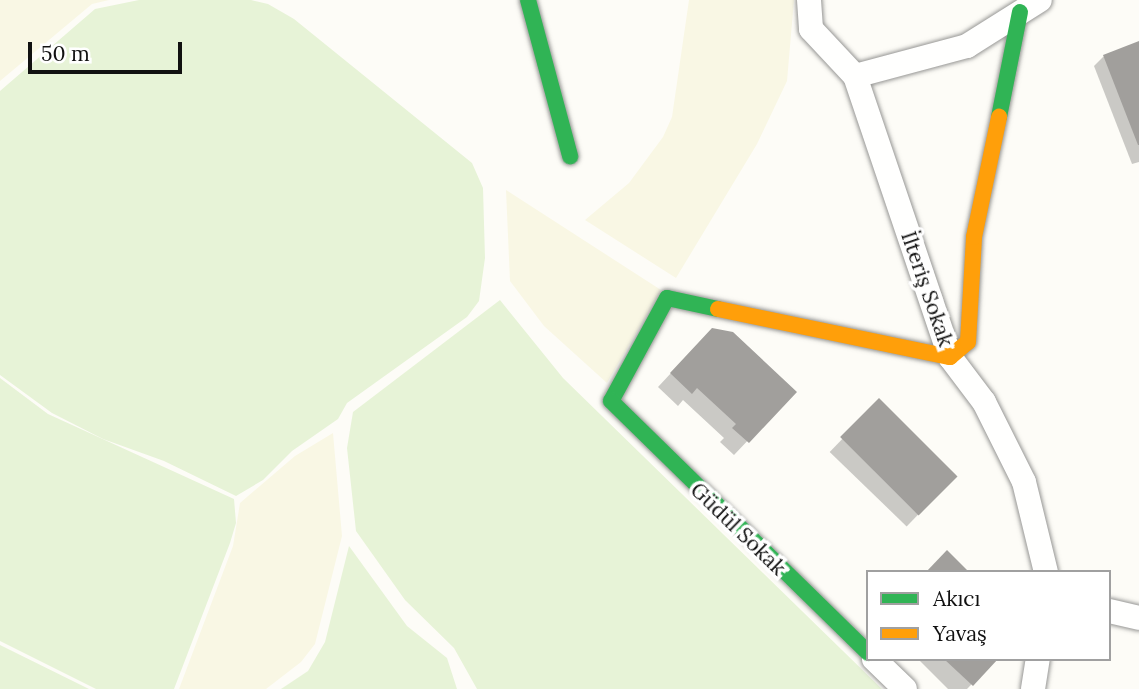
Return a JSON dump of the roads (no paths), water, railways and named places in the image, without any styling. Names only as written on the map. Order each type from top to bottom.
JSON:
[{"type":"street","points":[[528,0],[570,156]]},
{"type":"street","points":[[809,0],[811,30],[855,76],[967,46],[1030,6]]},
{"type":"street","points":[[950,356],[968,342],[974,237],[1030,6]]},
{"type":"street","name":"İlteriş Sokak","points":[[855,76],[950,356],[984,402],[1024,482],[1046,570]]},
{"type":"street","name":"Güdül Sokak","points":[[866,651],[611,401],[667,298],[950,356]]},
{"type":"street","points":[[1111,611],[1139,618]]},
{"type":"street","points":[[876,661],[905,689]]},
{"type":"street","points":[[1033,689],[1038,661]]}]
